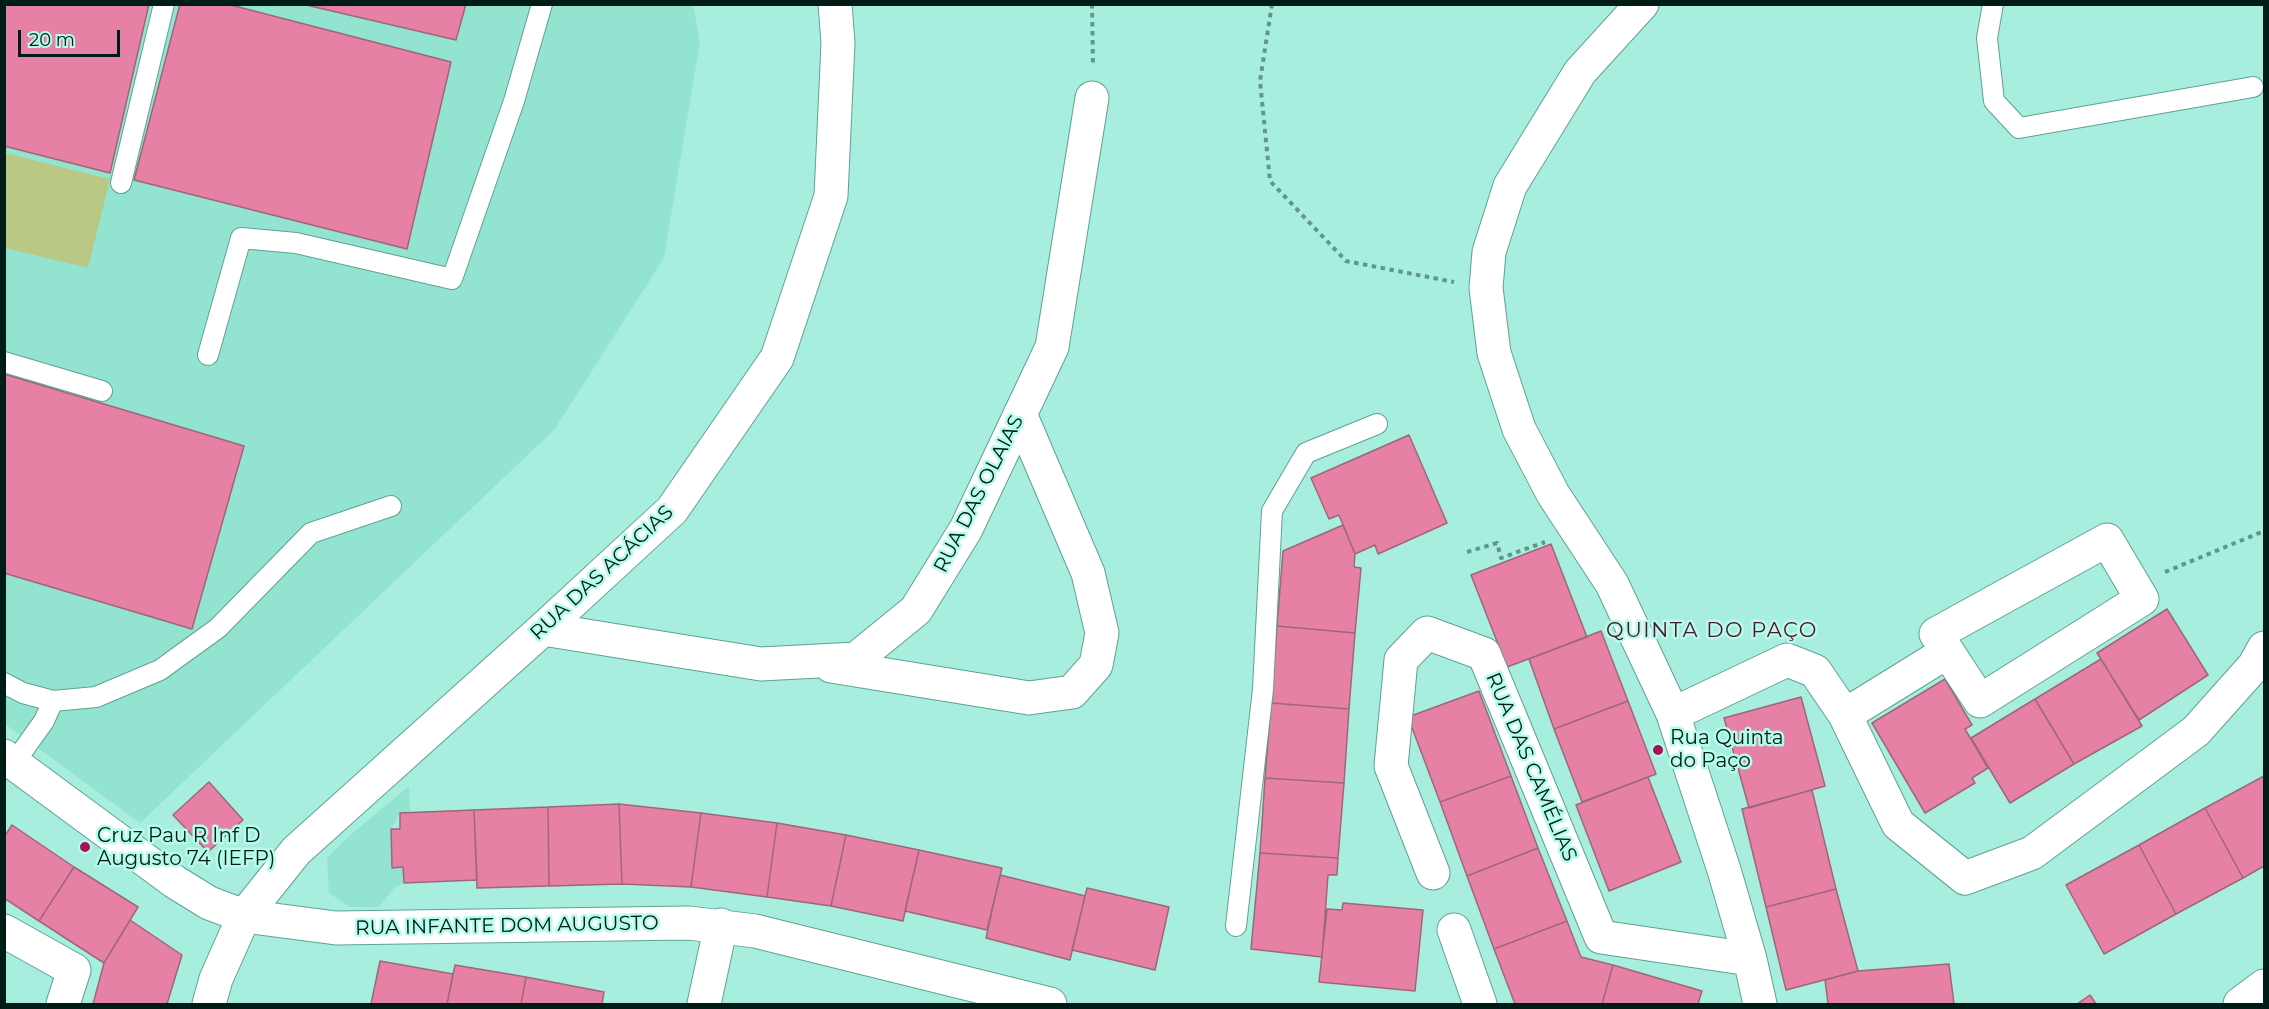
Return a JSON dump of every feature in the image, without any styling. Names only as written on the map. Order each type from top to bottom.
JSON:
[{"type":"street","name":"RUA DAS ACÁCIAS","points":[[209,1005],[216,979],[244,916],[296,851],[672,510],[777,358],[831,196],[838,43],[835,4]]},
{"type":"street","points":[[1642,4],[1580,72],[1510,186],[1489,252],[1486,288],[1494,353],[1519,429],[1553,494],[1612,584],[1673,714],[1724,870],[1750,959],[1760,1005]]},
{"type":"street","name":"RUA DAS OLAIAS","points":[[543,629],[761,664],[802,662],[856,659],[916,610],[966,529],[1052,348],[1092,98]]},
{"type":"street","points":[[802,662],[1029,698],[1072,692],[1096,666],[1102,633],[1088,573],[1020,414]]},
{"type":"street","points":[[2107,540],[2142,599],[1980,701],[1947,652],[1936,634],[2107,540]]},
{"type":"street","name":"RUA DAS CAMÉLIAS","points":[[1433,873],[1391,766],[1401,660],[1427,633],[1484,654],[1601,937],[1750,959]]},
{"type":"street","points":[[1673,714],[1787,660],[1815,671],[1845,715],[1898,824],[1965,878],[2032,853],[2196,731],[2254,666],[2265,648]]},
{"type":"street","points":[[1845,715],[1947,652]]},
{"type":"street","name":"RUA INFANTE DOM AUGUSTO","points":[[9,760],[175,882],[209,903],[244,916],[336,928],[689,923],[721,926],[755,931],[1050,1005]]},
{"type":"street","points":[[704,1005],[721,926]]},
{"type":"street","points":[[1454,930],[1480,1005]]},
{"type":"street","points":[[4,931],[74,970],[63,1005]]},
{"type":"street","points":[[2240,1005],[2265,986]]},
{"type":"lane","points":[[121,183],[164,4]]},
{"type":"lane","points":[[208,355],[241,238],[296,243],[452,279],[514,101],[542,4]]},
{"type":"lane","points":[[1993,4],[1987,38],[1994,101],[2019,128],[2253,87]]},
{"type":"lane","points":[[4,362],[102,392]]},
{"type":"lane","points":[[1236,926],[1263,689],[1272,511],[1306,453],[1377,424]]},
{"type":"lane","points":[[4,683],[23,693],[53,701],[96,696],[160,670],[218,628],[311,533],[391,506]]},
{"type":"lane","points":[[9,760],[39,730],[53,701]]},
{"type":"path","points":[[1092,4],[1092,98]]},
{"type":"path","points":[[1272,4],[1260,81],[1270,181],[1346,261],[1486,288]]},
{"type":"path","points":[[2133,585],[2265,531]]},
{"type":"path","points":[[1467,552],[1497,543],[1501,558],[1549,541]]},
{"type":"shaded area","points":[[4,5],[693,5],[700,42],[664,258],[554,430],[140,823],[5,724]]},
{"type":"shaded area","points":[[5,153],[110,179],[88,268],[5,248]]},
{"type":"shaded area","points":[[409,786],[410,813],[400,813],[391,829],[392,868],[403,867],[404,883],[395,887],[379,907],[350,907],[329,893],[327,858],[348,837]]},
{"type":"building","points":[[4,4],[149,4],[110,173],[4,146]]},
{"type":"building","points":[[180,4],[227,4],[451,62],[407,249],[134,180]]},
{"type":"building","points":[[302,4],[466,4],[456,40]]},
{"type":"building","points":[[4,374],[244,446],[192,629],[4,573]]},
{"type":"building","points":[[1409,435],[1447,523],[1378,554],[1375,545],[1355,554],[1339,515],[1329,519],[1311,478]]},
{"type":"building","points":[[1343,525],[1355,554],[1354,567],[1361,568],[1355,633],[1277,626],[1283,551]]},
{"type":"building","points":[[1551,544],[1587,637],[1507,667],[1471,575]]},
{"type":"building","points":[[2167,609],[2208,675],[2139,720],[2097,653]]},
{"type":"building","points":[[1277,626],[1355,633],[1349,709],[1271,703]]},
{"type":"building","points":[[1601,631],[1628,701],[1554,729],[1529,659]]},
{"type":"building","points":[[2101,659],[2142,726],[2074,764],[2035,699]]},
{"type":"building","points":[[1945,679],[1972,725],[1965,729],[1988,768],[1972,778],[1975,783],[1925,813],[1872,723]]},
{"type":"building","points":[[1479,691],[1511,776],[1440,802],[1408,717]]},
{"type":"building","points":[[1801,697],[1825,786],[1749,808],[1724,718]]},
{"type":"building","points":[[2035,699],[2074,764],[2010,803],[1971,738]]},
{"type":"building","points":[[1628,701],[1656,774],[1582,802],[1554,729]]},
{"type":"building","points":[[1271,703],[1349,709],[1344,783],[1265,778]]},
{"type":"building","points":[[1511,776],[1538,848],[1467,876],[1440,802]]},
{"type":"building","points":[[2264,776],[2264,866],[2243,878],[2205,808]]},
{"type":"building","points":[[1648,777],[1681,862],[1609,891],[1576,805]]},
{"type":"building","points":[[1265,778],[1344,783],[1338,858],[1260,853]]},
{"type":"building","points":[[209,782],[243,820],[208,852],[173,815]]},
{"type":"building","points":[[1812,790],[1836,889],[1766,907],[1742,809]]},
{"type":"building","points":[[619,804],[701,813],[691,887],[622,884]]},
{"type":"building","points":[[619,804],[622,884],[549,886],[548,807]]},
{"type":"building","points":[[548,807],[549,886],[477,888],[474,810]]},
{"type":"building","points":[[2205,808],[2243,878],[2176,914],[2139,845]]},
{"type":"building","points":[[474,810],[477,880],[404,883],[403,867],[392,868],[391,829],[400,829],[400,813]]},
{"type":"building","points":[[701,813],[777,823],[767,897],[691,887]]},
{"type":"building","points":[[777,823],[846,835],[831,906],[767,897]]},
{"type":"building","points":[[12,825],[74,867],[39,921],[4,898],[4,837]]},
{"type":"building","points":[[846,835],[919,850],[903,921],[831,906]]},
{"type":"building","points":[[2139,845],[2176,914],[2104,954],[2066,885]]},
{"type":"building","points":[[1538,848],[1567,921],[1494,949],[1467,876]]},
{"type":"building","points":[[919,850],[1002,868],[987,930],[905,911]]},
{"type":"building","points":[[1260,853],[1338,858],[1337,875],[1328,875],[1322,957],[1251,949]]},
{"type":"building","points":[[74,867],[138,907],[104,963],[39,921]]},
{"type":"building","points":[[1000,875],[1085,896],[1070,960],[986,938]]},
{"type":"building","points":[[1087,888],[1169,907],[1155,970],[1072,950]]},
{"type":"building","points":[[1836,889],[1858,971],[1786,990],[1766,907]]},
{"type":"building","points":[[1343,903],[1423,910],[1415,991],[1319,982],[1327,909],[1342,910]]},
{"type":"building","points":[[130,920],[182,955],[167,1004],[93,1004],[104,963]]},
{"type":"building","points":[[1567,921],[1581,957],[1613,965],[1602,1004],[1515,1004],[1494,949]]},
{"type":"building","points":[[380,961],[453,974],[447,1004],[371,1004]]},
{"type":"building","points":[[1949,964],[1954,1004],[1828,1004],[1825,980],[1858,971]]},
{"type":"building","points":[[455,965],[526,977],[521,1004],[447,1004]]},
{"type":"building","points":[[1613,965],[1702,991],[1698,1004],[1602,1004]]},
{"type":"building","points":[[526,977],[604,992],[602,1004],[521,1004]]},
{"type":"building","points":[[2090,995],[2096,1004],[2077,1004]]},
{"type":"place","name":"Rua Quinta do Paço","points":[[1658,750]]},
{"type":"place","name":"Cruz Pau R Inf D Augusto 74 (IEFP)","points":[[85,847]]},
{"type":"district","name":"QUINTA DO PAÇO","points":[[1712,631]]}]
